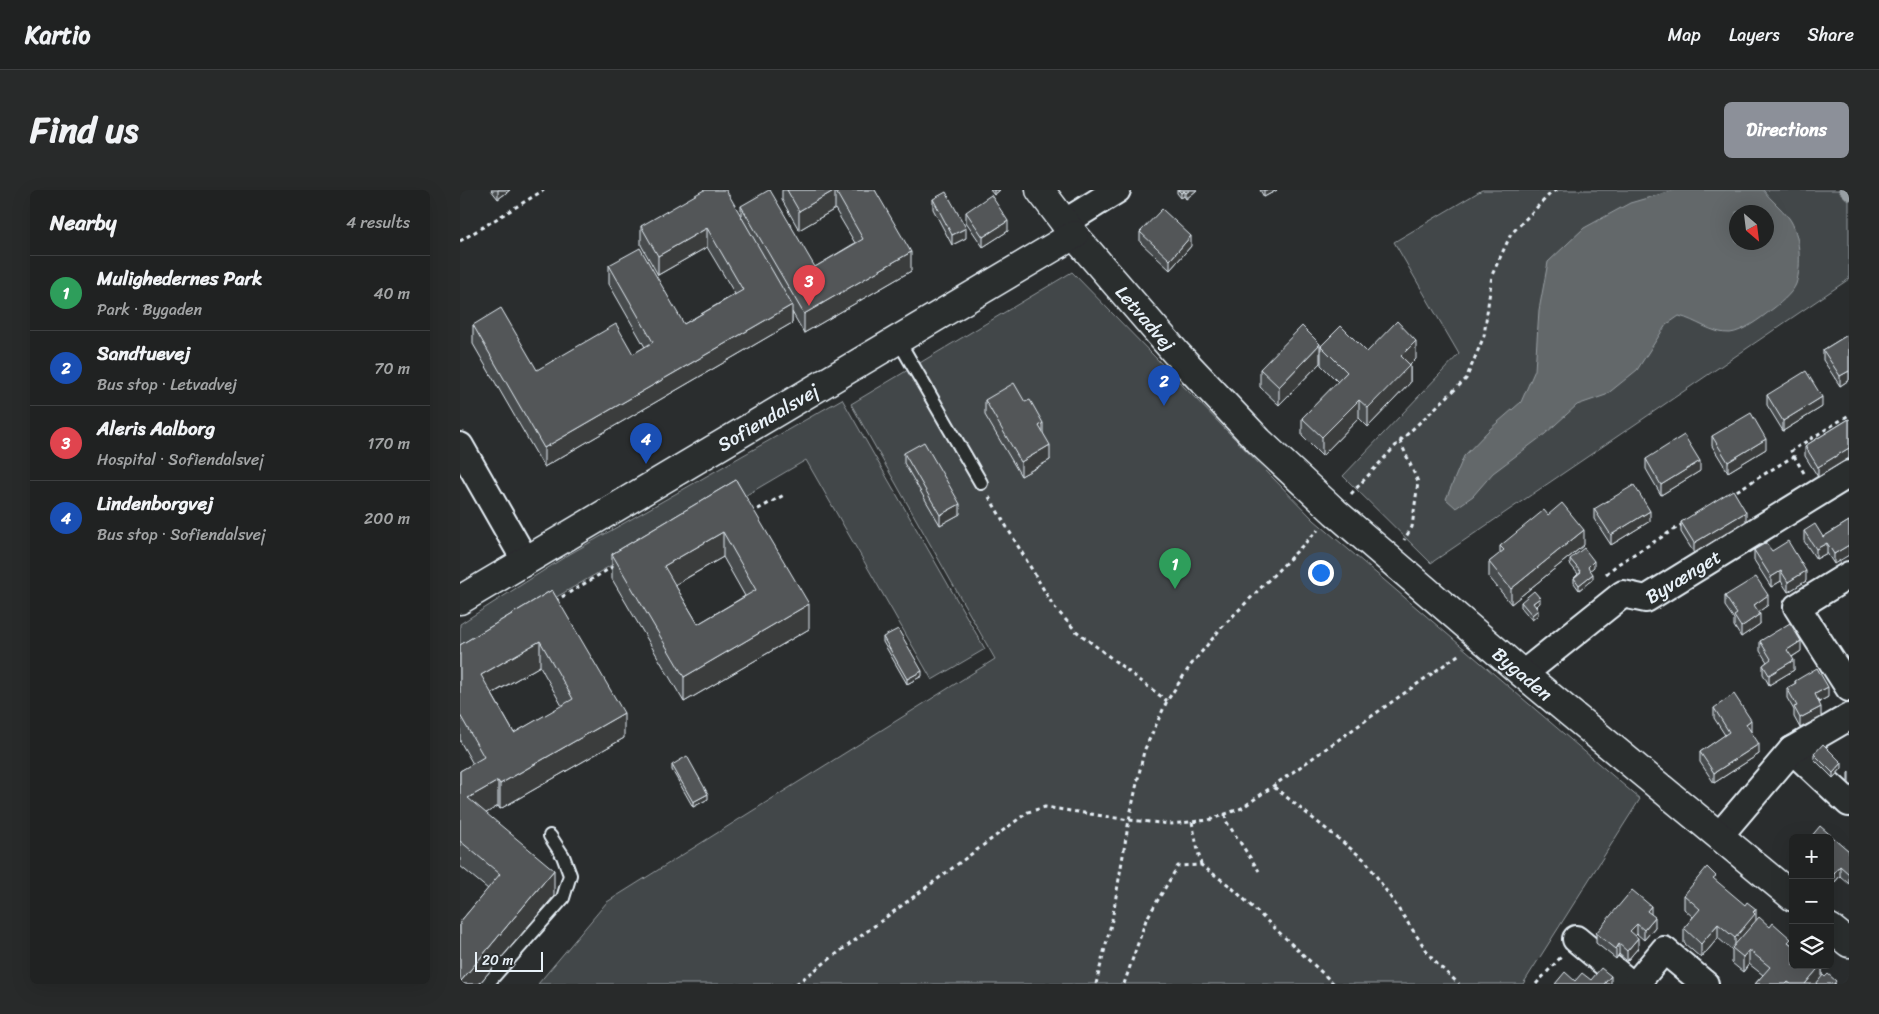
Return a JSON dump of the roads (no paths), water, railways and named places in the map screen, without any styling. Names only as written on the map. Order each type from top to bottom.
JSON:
[{"type":"street","name":"Letvadvej","points":[[1040,190],[1069,229],[1176,353],[1259,441]]},
{"type":"street","points":[[1069,229],[1117,190]]},
{"type":"street","name":"Sofiendalsvej","points":[[460,600],[898,340],[1069,229]]},
{"type":"street","name":"Bygaden","points":[[1259,441],[1335,512],[1523,674],[1789,894]]},
{"type":"street","points":[[460,446],[525,560]]},
{"type":"street","name":"Byvænget","points":[[1523,674],[1623,594],[1646,598],[1849,474]]},
{"type":"street","points":[[1849,575],[1797,606],[1849,688]]},
{"type":"street","points":[[1719,836],[1792,750],[1849,717]]},
{"type":"street","points":[[1792,750],[1849,803]]},
{"type":"street","points":[[1834,931],[1849,943]]},
{"type":"street","points":[[1576,940],[1626,981],[1636,984],[1664,950],[1698,982]]},
{"type":"lane","points":[[898,340],[981,483]]},
{"type":"lane","points":[[487,984],[563,898],[570,875],[563,856],[550,836]]},
{"type":"waterway","points":[[1842,190],[1849,197]]},
{"type":"place","name":"Aleris Aalborg","points":[[809,306]]},
{"type":"place","name":"Sandtuevej","points":[[1164,406]]},
{"type":"place","name":"Lindenborgvej","points":[[646,464]]},
{"type":"place","name":"Mulighedernes Park","points":[[1175,589]]}]
